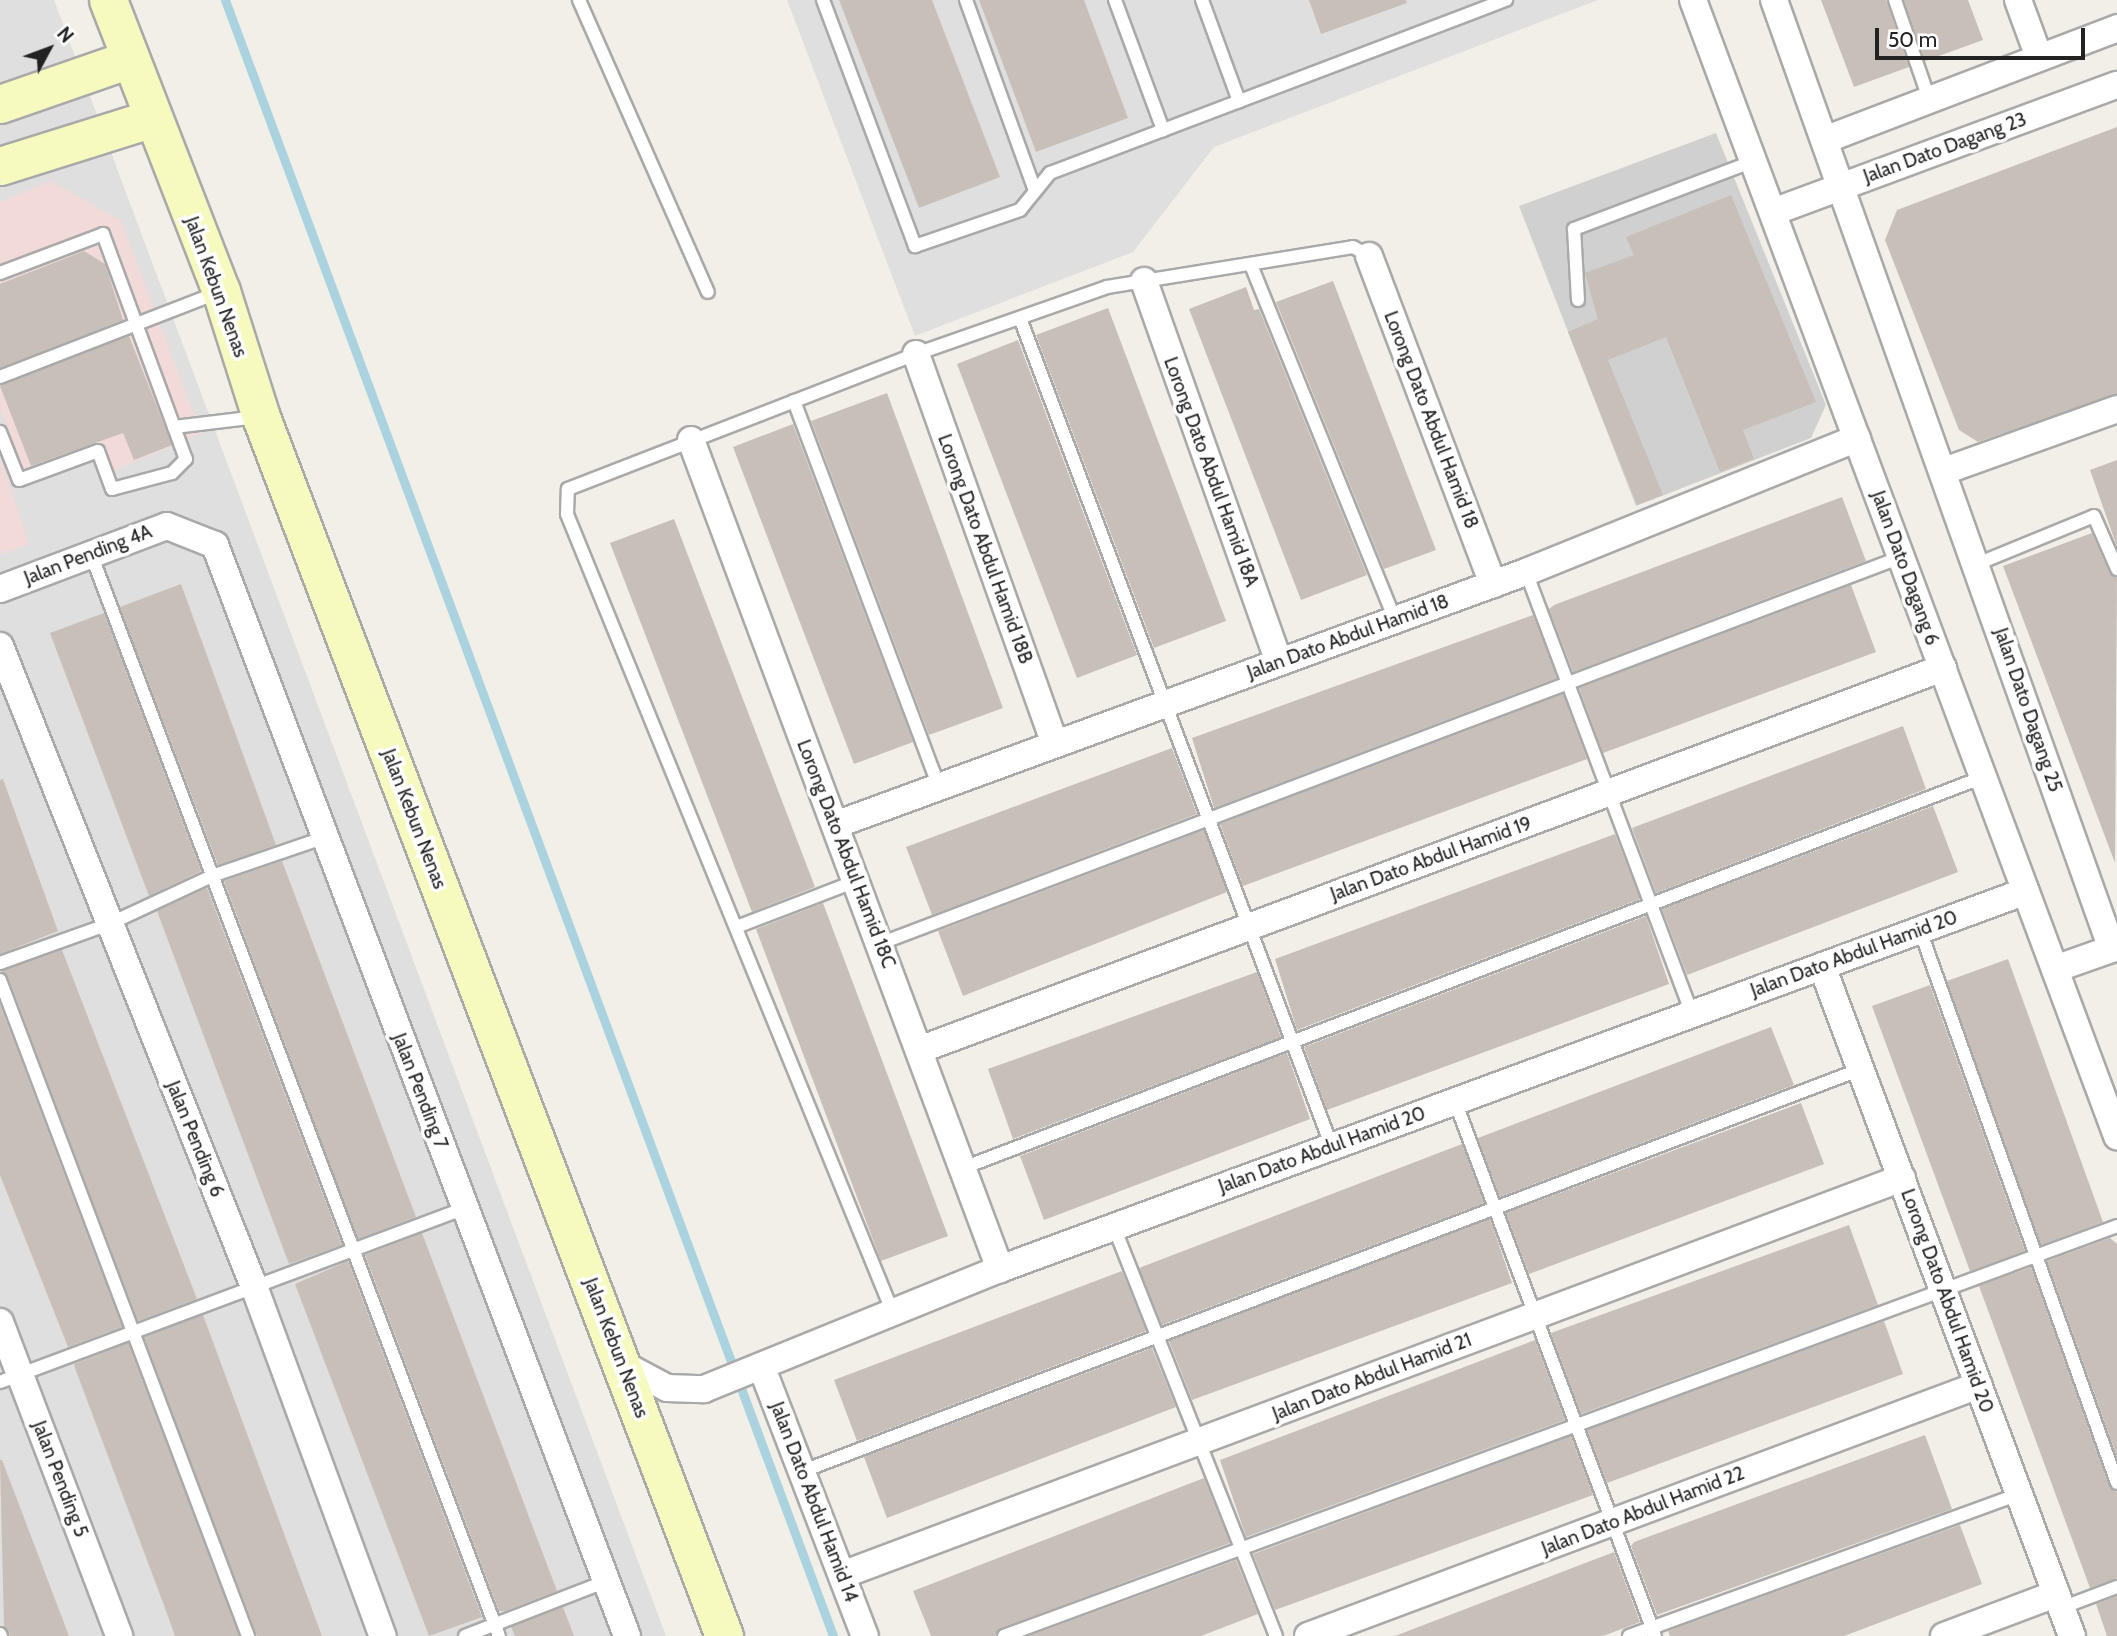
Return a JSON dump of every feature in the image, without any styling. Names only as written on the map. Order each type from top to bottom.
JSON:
[{"type":"street","name":"Jalan Kebun Nenas","points":[[108,0],[221,291],[261,417],[724,1636]]},
{"type":"street","name":"Jalan Dato Dagang 6","points":[[1693,0],[2117,1136]]},
{"type":"street","points":[[1774,0],[1845,186]]},
{"type":"street","points":[[2018,0],[2039,57]]},
{"type":"street","points":[[1827,139],[2117,28]]},
{"type":"street","points":[[0,104],[131,59]]},
{"type":"street","name":"Jalan Dato Dagang 23","points":[[1773,212],[2117,85]]},
{"type":"street","points":[[0,166],[153,118]]},
{"type":"street","name":"Jalan Dato Dagang 25","points":[[1845,186],[2115,948]]},
{"type":"street","name":"Lorong Dato Abdul Hamid 18","points":[[1369,256],[1493,584]]},
{"type":"street","name":"Lorong Dato Abdul Hamid 18A","points":[[1144,281],[1279,662]]},
{"type":"street","name":"Lorong Dato Abdul Hamid 18B","points":[[916,354],[1055,744]]},
{"type":"street","points":[[1944,471],[2117,409]]},
{"type":"street","name":"Jalan Dato Abdul Hamid 18","points":[[835,824],[1526,572],[1857,438]]},
{"type":"street","name":"Lorong Dato Abdul Hamid 18C","points":[[691,440],[1000,1269]]},
{"type":"street","name":"Jalan Pending 4A","points":[[0,589],[167,526],[215,545]]},
{"type":"street","name":"Jalan Pending 7","points":[[215,545],[323,838],[627,1636]]},
{"type":"street","name":"Jalan Pending 6","points":[[0,646],[255,1290],[383,1636]]},
{"type":"street","name":"Jalan Dato Abdul Hamid 19","points":[[919,1050],[1942,668]]},
{"type":"street","name":"Jalan Dato Abdul Hamid 20","points":[[622,1364],[682,1392],[762,1368],[1000,1269],[2026,891]]},
{"type":"street","points":[[2055,969],[2115,948]]},
{"type":"street","name":"Lorong Dato Abdul Hamid 20","points":[[1822,966],[2072,1636]]},
{"type":"street","name":"Jalan Dato Abdul Hamid 21","points":[[842,1575],[1902,1178]]},
{"type":"street","name":"Jalan Pending 5","points":[[0,1322],[10,1378],[119,1636]]},
{"type":"street","name":"Jalan Dato Abdul Hamid 14","points":[[762,1368],[865,1636]]},
{"type":"street","name":"Jalan Dato Abdul Hamid 22","points":[[1308,1636],[1979,1385]]},
{"type":"street","points":[[1944,1636],[2059,1601]]},
{"type":"lane","points":[[579,0],[708,292]]},
{"type":"lane","points":[[822,0],[915,246],[1020,210],[1050,173],[1506,0]]},
{"type":"lane","points":[[966,0],[1035,191]]},
{"type":"lane","points":[[1115,0],[1163,130]]},
{"type":"lane","points":[[1202,0],[1239,101]]},
{"type":"lane","points":[[1895,0],[1929,100]]},
{"type":"lane","points":[[1578,300],[1574,229],[1754,161]]},
{"type":"lane","points":[[0,273],[103,234],[186,459],[172,473],[112,489],[98,451],[19,480],[0,432]]},
{"type":"lane","points":[[893,1313],[739,926],[568,514],[568,489],[916,354],[1108,287],[1353,247],[1369,256]]},
{"type":"lane","points":[[1251,265],[1395,620]]},
{"type":"lane","points":[[0,377],[221,291]]},
{"type":"lane","points":[[1020,318],[1332,1147]]},
{"type":"lane","points":[[794,401],[939,786]]},
{"type":"lane","points":[[174,427],[261,417]]},
{"type":"lane","points":[[1977,564],[2094,516],[2117,569]]},
{"type":"lane","points":[[91,554],[497,1631]]},
{"type":"lane","points":[[879,944],[1569,685],[1901,557]]},
{"type":"lane","points":[[1526,572],[1692,1014]]},
{"type":"lane","points":[[963,1168],[1291,1038],[1651,904],[1983,776]]},
{"type":"lane","points":[[0,963],[109,924],[212,876],[323,838]]},
{"type":"lane","points":[[739,926],[856,881]]},
{"type":"lane","points":[[1920,930],[2117,1483]]},
{"type":"lane","points":[[0,980],[248,1636]]},
{"type":"lane","points":[[803,1471],[1861,1069]]},
{"type":"lane","points":[[1455,1101],[1654,1632]]},
{"type":"lane","points":[[10,1378],[132,1330],[255,1290],[465,1208]]},
{"type":"lane","points":[[1004,1636],[1241,1544],[2117,1226]]},
{"type":"lane","points":[[1114,1227],[1202,1440],[1276,1636]]},
{"type":"lane","points":[[1629,1636],[1654,1632],[2019,1494]]},
{"type":"lane","points":[[465,1636],[497,1631],[607,1581]]},
{"type":"lane","points":[[2059,1601],[2117,1587]]},
{"type":"shaded area","points":[[0,0],[54,0],[666,1636],[0,1636]]},
{"type":"shaded area","points":[[787,0],[1598,0],[1214,147],[1133,252],[915,336]]},
{"type":"shaded area","points":[[1716,133],[1826,405],[1811,438],[1636,506],[1519,206]]},
{"type":"shaded area","points":[[51,181],[121,221],[201,433],[113,471],[105,452],[28,485],[0,408],[0,202]]},
{"type":"shaded area","points":[[0,458],[29,544],[0,555]]},
{"type":"building","points":[[839,0],[932,0],[1000,177],[919,208]]},
{"type":"building","points":[[979,0],[1084,0],[1128,118],[1036,152]]},
{"type":"building","points":[[1309,0],[1406,0],[1407,3],[1321,34]]},
{"type":"building","points":[[1821,0],[1886,0],[1909,67],[1854,87]]},
{"type":"building","points":[[1904,0],[1968,0],[1983,40],[1925,61]]},
{"type":"building","points":[[2117,127],[2117,394],[1978,442],[1959,430],[1885,240],[1897,210]]},
{"type":"building","points":[[1731,195],[1816,402],[1743,430],[1754,459],[1720,472],[1666,337],[1608,360],[1663,495],[1637,505],[1568,332],[1598,319],[1585,273],[1634,255],[1626,237]]},
{"type":"building","points":[[84,251],[105,264],[123,320],[0,368],[0,284]]},
{"type":"building","points":[[1333,281],[1436,550],[1384,569],[1276,302]]},
{"type":"building","points":[[1246,287],[1254,310],[1259,309],[1367,575],[1301,600],[1189,309]]},
{"type":"building","points":[[1108,308],[1226,621],[1154,648],[1036,335]]},
{"type":"building","points":[[129,336],[172,445],[134,460],[123,433],[31,466],[0,386]]},
{"type":"building","points":[[1018,340],[1137,655],[1077,678],[957,364]]},
{"type":"building","points":[[887,393],[1003,708],[929,735],[811,421]]},
{"type":"building","points":[[793,424],[913,742],[854,764],[733,447]]},
{"type":"building","points":[[2117,460],[2117,547],[2090,470]]},
{"type":"building","points":[[1842,497],[1866,561],[1573,672],[1549,609],[1554,605]]},
{"type":"building","points":[[674,519],[815,887],[752,912],[610,543]]},
{"type":"building","points":[[2092,533],[2109,572],[2117,578],[2115,863],[2003,566]]},
{"type":"building","points":[[181,584],[276,845],[218,865],[120,607]]},
{"type":"building","points":[[1851,585],[1876,652],[1603,753],[1579,688]]},
{"type":"building","points":[[104,613],[201,871],[149,896],[50,633]]},
{"type":"building","points":[[1533,615],[1557,678],[1214,808],[1192,738]]},
{"type":"building","points":[[1563,694],[1587,759],[1243,886],[1220,824]]},
{"type":"building","points":[[1903,726],[1926,789],[1656,893],[1632,828]]},
{"type":"building","points":[[1172,748],[1197,814],[932,915],[906,847]]},
{"type":"building","points":[[3,779],[58,931],[0,954],[0,780]]},
{"type":"building","points":[[1933,806],[1958,872],[1687,975],[1662,909]]},
{"type":"building","points":[[1204,830],[1227,892],[963,996],[938,931]]},
{"type":"building","points":[[1615,834],[1640,899],[1297,1030],[1275,959]]},
{"type":"building","points":[[282,861],[416,1217],[358,1239],[224,881]]},
{"type":"building","points":[[207,888],[342,1245],[289,1264],[157,911]]},
{"type":"building","points":[[823,903],[948,1236],[881,1261],[756,929]]},
{"type":"building","points":[[1646,916],[1669,984],[1327,1110],[1304,1047]]},
{"type":"building","points":[[62,950],[197,1299],[138,1321],[8,977],[1,971]]},
{"type":"building","points":[[2008,959],[2103,1222],[2041,1245],[1947,981]]},
{"type":"building","points":[[1257,972],[1281,1037],[1013,1139],[988,1069]]},
{"type":"building","points":[[1930,985],[2025,1251],[1970,1271],[1872,1006]]},
{"type":"building","points":[[0,1005],[122,1327],[68,1347],[0,1175]]},
{"type":"building","points":[[1771,1027],[1794,1085],[1500,1197],[1478,1138]]},
{"type":"building","points":[[1287,1053],[1310,1119],[1044,1220],[1020,1156]]},
{"type":"building","points":[[1801,1103],[1824,1164],[1529,1274],[1506,1213]]},
{"type":"building","points":[[1462,1144],[1484,1203],[1162,1325],[1139,1268]]},
{"type":"building","points":[[1490,1219],[1512,1283],[1192,1400],[1169,1341]]},
{"type":"building","points":[[1849,1225],[1878,1305],[1581,1414],[1551,1333]]},
{"type":"building","points":[[422,1233],[557,1591],[505,1611],[499,1611],[365,1255]]},
{"type":"building","points":[[2110,1238],[2117,1244],[2117,1457],[2047,1261]]},
{"type":"building","points":[[348,1261],[482,1617],[429,1636],[295,1284]]},
{"type":"building","points":[[2031,1267],[2109,1486],[2117,1492],[2117,1578],[2090,1588],[1979,1286]]},
{"type":"building","points":[[1122,1271],[1146,1331],[857,1441],[834,1380]]},
{"type":"building","points":[[203,1315],[322,1636],[257,1636],[144,1337]]},
{"type":"building","points":[[1884,1321],[1903,1374],[1607,1483],[1587,1430]]},
{"type":"building","points":[[1535,1340],[1565,1420],[1246,1537],[1220,1460]]},
{"type":"building","points":[[128,1343],[239,1636],[175,1636],[74,1364]]},
{"type":"building","points":[[1152,1348],[1176,1407],[887,1518],[864,1457]]},
{"type":"building","points":[[1925,1435],[1952,1509],[1657,1615],[1631,1546],[1634,1542]]},
{"type":"building","points":[[1571,1436],[1593,1495],[1275,1610],[1253,1554]]},
{"type":"building","points":[[0,1460],[69,1636],[10,1636],[4,1627]]},
{"type":"building","points":[[1204,1478],[1230,1543],[1001,1628],[995,1636],[931,1636],[913,1591]]},
{"type":"building","points":[[1960,1525],[1982,1584],[1844,1636],[1670,1636],[1668,1631]]},
{"type":"building","points":[[1614,1552],[1640,1622],[1603,1636],[1395,1636]]},
{"type":"building","points":[[1236,1560],[1258,1614],[1201,1636],[1029,1636]]},
{"type":"building","points":[[2117,1596],[2117,1636],[2107,1636],[2096,1604]]},
{"type":"building","points":[[563,1607],[574,1636],[515,1636],[511,1627]]},
{"type":"waterway","points":[[225,0],[833,1636]]}]
